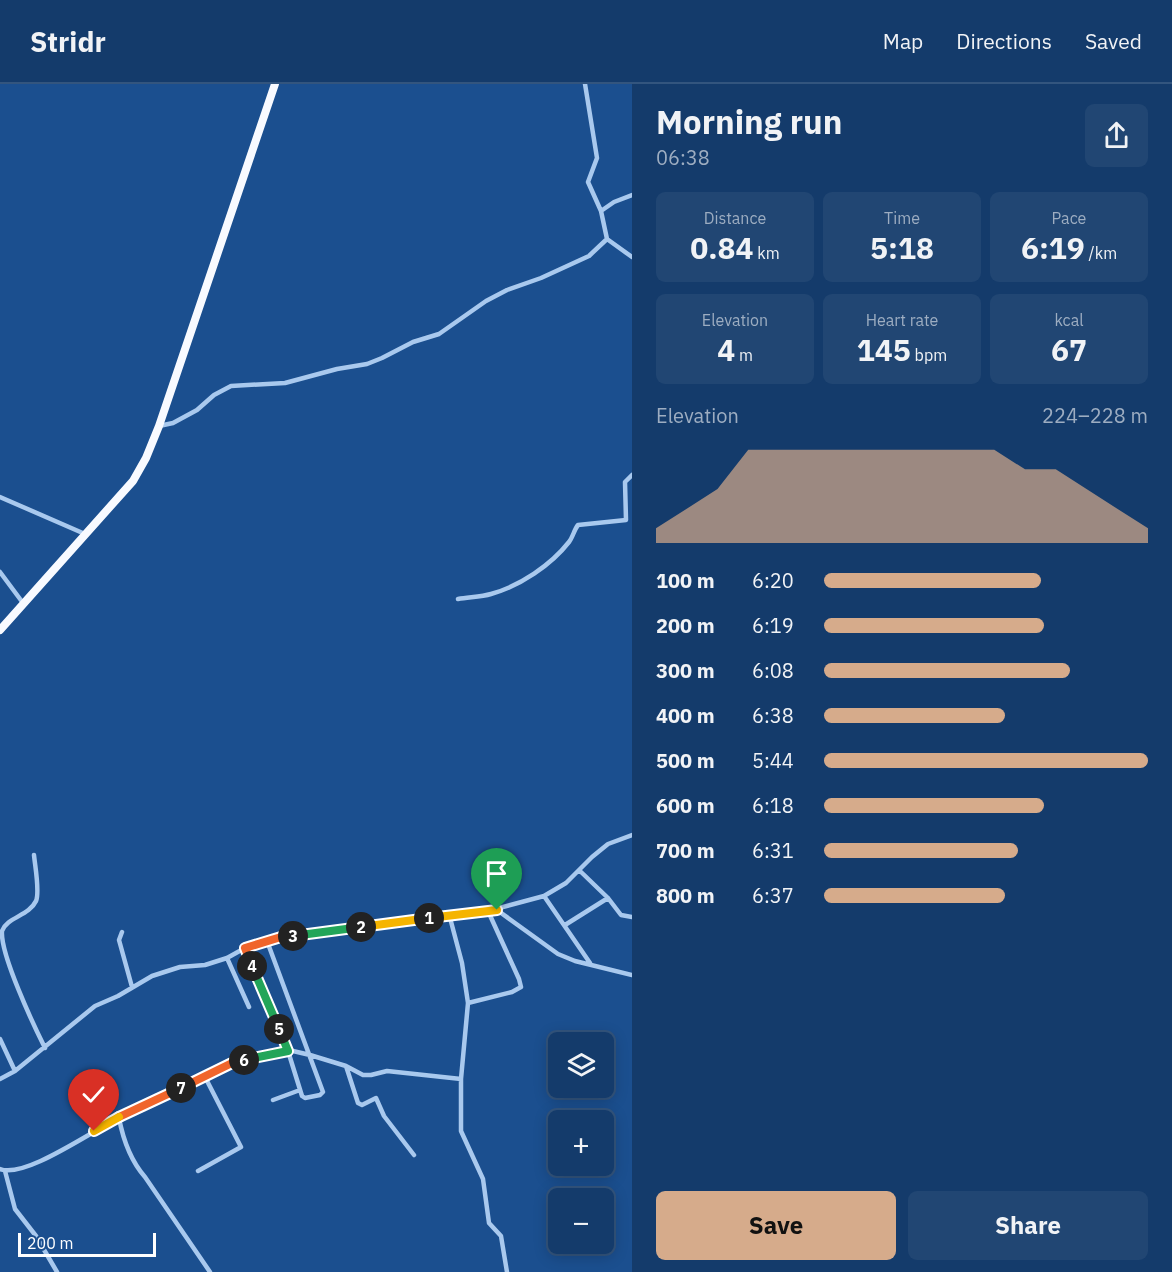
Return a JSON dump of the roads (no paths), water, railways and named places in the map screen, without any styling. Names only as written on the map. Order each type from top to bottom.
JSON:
[{"type":"highway","points":[[0,630],[133,481],[146,458],[159,426],[275,84]]},
{"type":"street","points":[[585,84],[597,158],[588,182],[601,211],[607,239],[632,257]]},
{"type":"street","points":[[601,211],[614,202],[632,195]]},
{"type":"street","points":[[159,426],[173,423],[197,410],[214,395],[231,386],[285,383],[337,369],[367,364],[413,342],[440,334],[486,301],[589,256],[607,239]]},
{"type":"street","points":[[458,599],[490,595],[517,585],[551,560],[571,540],[578,525],[626,520],[625,482],[632,474]]},
{"type":"street","points":[[0,496],[85,534]]},
{"type":"street","points":[[0,572],[23,603]]},
{"type":"street","points":[[0,1079],[15,1071],[95,1005],[118,996],[152,976],[180,968],[205,965],[227,958],[245,948],[281,937],[400,923],[448,914],[497,910],[544,897],[566,883],[608,844],[632,835]]},
{"type":"street","points":[[34,855],[36,901],[22,915],[6,924],[1,938],[2,948],[19,997],[45,1047]]},
{"type":"street","points":[[580,871],[608,898],[621,915],[632,917]]},
{"type":"street","points":[[544,897],[591,964]]},
{"type":"street","points":[[565,925],[608,898]]},
{"type":"street","points":[[497,910],[558,954],[575,961],[632,975]]},
{"type":"street","points":[[468,1003],[513,992],[521,987],[488,911]]},
{"type":"street","points":[[448,914],[462,963],[468,1003],[461,1079],[461,1131],[483,1179],[489,1223],[501,1236],[507,1272]]},
{"type":"street","points":[[122,932],[119,940],[132,987]]},
{"type":"street","points":[[245,948],[288,1051],[300,1090],[305,1098],[320,1095],[323,1092],[267,941]]},
{"type":"street","points":[[227,958],[249,1007]]},
{"type":"street","points":[[0,1039],[15,1071]]},
{"type":"street","points":[[3,1170],[10,1172],[51,1157],[119,1118],[232,1063],[288,1051],[346,1066],[363,1075],[387,1071],[461,1079]]},
{"type":"street","points":[[346,1066],[358,1103],[362,1105],[376,1098],[384,1116],[414,1155]]},
{"type":"street","points":[[198,1171],[241,1147],[204,1075]]},
{"type":"street","points":[[273,1100],[300,1090]]},
{"type":"street","points":[[119,1118],[136,1166],[210,1272]]},
{"type":"street","points":[[3,1170],[15,1209],[36,1236],[57,1272]]}]
